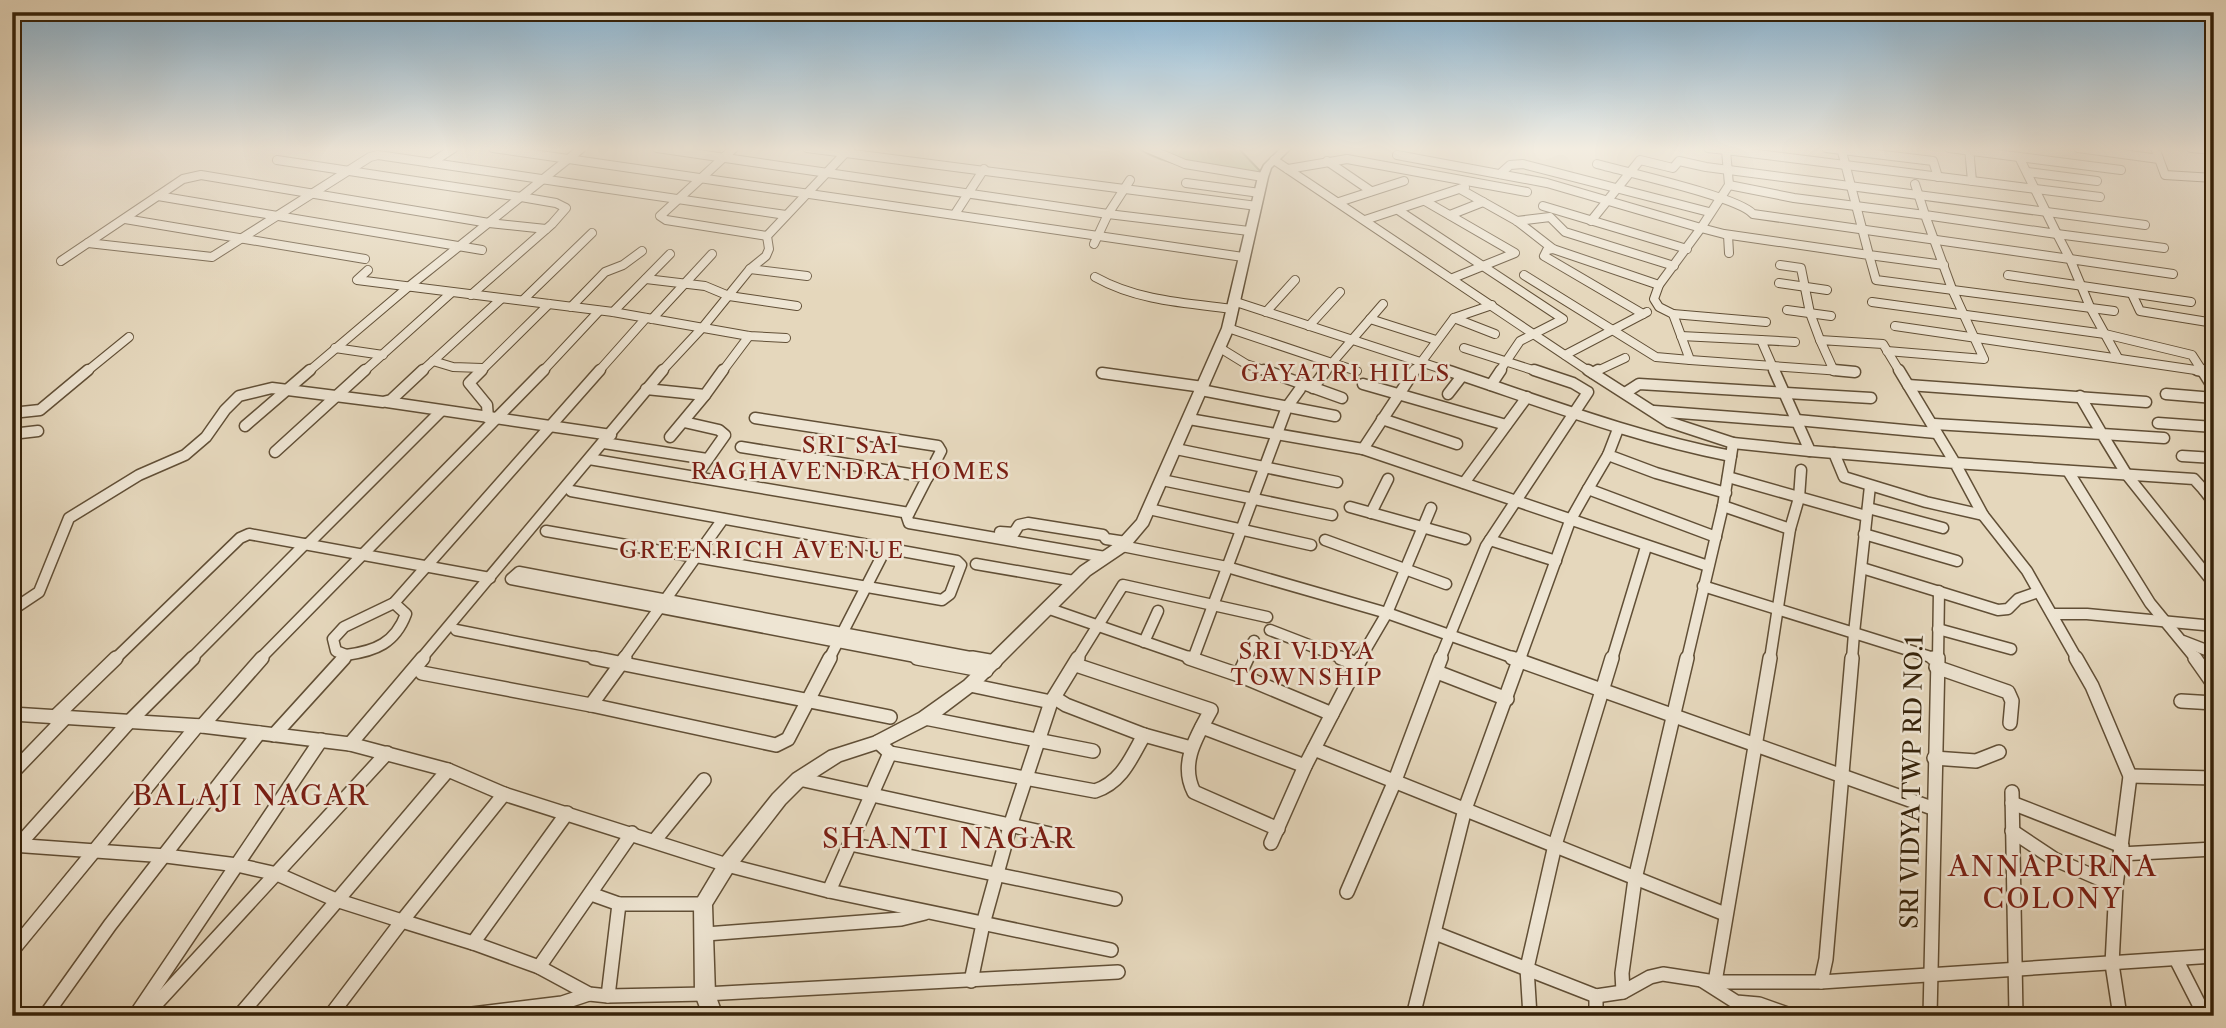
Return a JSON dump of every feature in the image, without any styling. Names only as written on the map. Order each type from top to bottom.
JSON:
[{"type":"street","points":[[61,261],[158,196],[482,250]]},
{"type":"street","points":[[88,243],[204,258],[215,256],[306,196]]},
{"type":"street","points":[[321,196],[489,223],[546,229]]},
{"type":"street","points":[[471,295],[566,208],[556,203],[514,196]]},
{"type":"street","points":[[644,196],[786,215]]},
{"type":"street","points":[[683,196],[667,209],[662,218],[768,236]]},
{"type":"street","points":[[350,744],[608,439],[646,389],[703,327],[750,269],[769,252],[768,236],[802,196]]},
{"type":"street","points":[[826,196],[1243,257]]},
{"type":"street","points":[[955,214],[967,196]]},
{"type":"street","points":[[989,196],[1249,231]]},
{"type":"street","points":[[1094,244],[1120,196]]},
{"type":"street","points":[[1213,196],[1258,199]]},
{"type":"street","points":[[1244,196],[1258,199]]},
{"type":"street","points":[[713,1016],[705,994],[706,934],[703,904],[727,865],[779,799],[799,779],[835,756],[878,742],[925,718],[970,685],[1074,581],[1124,544],[1143,522],[1228,328],[1259,196]]},
{"type":"street","points":[[1330,196],[1453,278],[1530,334],[1669,422],[1733,443],[1955,463],[2194,480],[2209,491],[2214,503]]},
{"type":"street","points":[[1339,202],[1357,196]]},
{"type":"street","points":[[1365,220],[1440,196]]},
{"type":"street","points":[[1472,196],[1517,221],[1553,249],[1660,285]]},
{"type":"street","points":[[1594,196],[1728,235],[1944,265]]},
{"type":"street","points":[[1591,221],[1611,196]]},
{"type":"street","points":[[1651,196],[1709,212]]},
{"type":"street","points":[[1710,196],[1748,208],[1753,214],[2173,274]]},
{"type":"street","points":[[1723,196],[1660,285],[1654,299],[1659,307],[1673,314],[1766,321]]},
{"type":"street","points":[[1782,196],[2164,248]]},
{"type":"street","points":[[1854,196],[1877,284],[1952,289],[2114,311]]},
{"type":"street","points":[[1888,351],[1984,359],[1952,289],[1919,196]]},
{"type":"street","points":[[1926,196],[2145,225]]},
{"type":"street","points":[[2039,196],[2090,307],[2118,358]]},
{"type":"street","points":[[2091,196],[2100,197]]},
{"type":"street","points":[[246,426],[407,288],[521,197]]},
{"type":"street","points":[[1425,201],[1515,253],[1453,278]]},
{"type":"street","points":[[1450,215],[1483,202]]},
{"type":"street","points":[[1543,206],[1553,214],[1565,232],[1674,266]]},
{"type":"street","points":[[1398,210],[1563,319],[1521,341],[1491,385]]},
{"type":"street","points":[[1517,221],[1553,214],[1591,221],[1687,249]]},
{"type":"street","points":[[125,219],[365,259]]},
{"type":"street","points":[[523,300],[592,233]]},
{"type":"street","points":[[1728,235],[1729,253]]},
{"type":"street","points":[[1778,241],[1781,263],[1801,268],[1810,313],[1834,371]]},
{"type":"street","points":[[1553,249],[1546,250],[1545,256],[1643,314]]},
{"type":"street","points":[[570,307],[605,272],[622,265],[642,251]]},
{"type":"street","points":[[613,312],[670,254]]},
{"type":"street","points":[[394,603],[406,614],[403,623],[388,643],[379,650],[346,654],[336,651],[333,639],[344,627],[394,603],[549,427],[712,254]]},
{"type":"street","points":[[750,269],[807,276]]},
{"type":"street","points":[[368,270],[357,280],[613,312],[749,336],[786,338]]},
{"type":"street","points":[[1524,275],[1656,357],[1855,372]]},
{"type":"street","points":[[2008,275],[2191,302]]},
{"type":"street","points":[[1095,277],[1111,288],[1157,299],[1234,305],[1266,312],[1618,429],[1675,446],[1731,456]]},
{"type":"street","points":[[646,279],[705,286],[729,296],[797,306]]},
{"type":"street","points":[[1266,312],[1294,280]]},
{"type":"street","points":[[1779,283],[1827,290]]},
{"type":"street","points":[[1308,326],[1340,292]]},
{"type":"street","points":[[275,452],[451,293]]},
{"type":"street","points":[[2132,294],[2140,311],[2214,323]]},
{"type":"street","points":[[387,402],[396,398],[501,299]]},
{"type":"street","points":[[1872,302],[2105,334],[2188,353],[2208,372],[2214,389]]},
{"type":"street","points":[[493,419],[487,405],[469,383],[549,304]]},
{"type":"street","points":[[1309,411],[1332,363],[1383,304]]},
{"type":"street","points":[[1363,449],[1436,340],[1454,318],[1492,305]]},
{"type":"street","points":[[1565,355],[1659,307]]},
{"type":"street","points":[[1787,310],[1832,316]]},
{"type":"street","points":[[12,951],[93,850],[247,671],[599,311]]},
{"type":"street","points":[[1673,314],[1690,360]]},
{"type":"street","points":[[1454,318],[1495,334]]},
{"type":"street","points":[[1370,319],[1436,340]]},
{"type":"street","points":[[1895,326],[2208,372]]},
{"type":"street","points":[[1228,328],[1357,371]]},
{"type":"street","points":[[1681,335],[1794,342]]},
{"type":"street","points":[[670,437],[749,336]]},
{"type":"street","points":[[12,413],[40,410],[130,337]]},
{"type":"street","points":[[1760,340],[1810,451]]},
{"type":"street","points":[[1820,340],[1883,344],[1983,515],[2027,571],[2092,686],[2130,776],[2116,886],[2112,964],[2120,1016]]},
{"type":"street","points":[[335,348],[383,355]]},
{"type":"street","points":[[1220,348],[1247,364],[1342,398]]},
{"type":"street","points":[[1348,892],[1395,783],[1466,591],[1490,540],[1514,500],[1576,413],[1587,389],[1464,348]]},
{"type":"street","points":[[1593,373],[1625,358]]},
{"type":"street","points":[[433,361],[453,367],[482,368]]},
{"type":"street","points":[[1102,373],[1202,389],[1335,416]]},
{"type":"street","points":[[1448,394],[1462,376]]},
{"type":"street","points":[[1363,384],[1506,425]]},
{"type":"street","points":[[1625,393],[1639,384],[1871,398]]},
{"type":"street","points":[[1908,385],[2147,402]]},
{"type":"street","points":[[12,610],[39,592],[69,518],[139,475],[185,455],[206,437],[225,410],[239,396],[272,388],[387,402],[549,427],[707,459]]},
{"type":"street","points":[[646,389],[705,395]]},
{"type":"street","points":[[1193,659],[1287,407],[1300,389]]},
{"type":"street","points":[[2166,394],[2214,398]]},
{"type":"street","points":[[2080,396],[2127,475],[2214,584]]},
{"type":"street","points":[[1464,483],[1527,397]]},
{"type":"street","points":[[14,848],[129,722],[441,411]]},
{"type":"street","points":[[1652,411],[1935,429],[2164,438]]},
{"type":"street","points":[[755,418],[937,446],[942,451],[909,513],[906,520],[909,523],[1105,557]]},
{"type":"street","points":[[1189,419],[1363,449],[1708,566]]},
{"type":"street","points":[[1382,419],[1457,444]]},
{"type":"street","points":[[684,422],[719,430],[725,435],[696,476]]},
{"type":"street","points":[[2158,423],[2214,427]]},
{"type":"street","points":[[1413,1016],[1465,809],[1521,662],[1570,520],[1608,455],[1618,429]]},
{"type":"street","points":[[12,434],[38,431]]},
{"type":"street","points":[[1623,992],[1622,974],[1635,878],[1726,493],[1733,443]]},
{"type":"street","points":[[741,447],[928,477]]},
{"type":"street","points":[[1175,449],[1337,482]]},
{"type":"street","points":[[1834,453],[1844,477],[1983,515]]},
{"type":"street","points":[[1608,455],[1656,473],[1726,493]]},
{"type":"street","points":[[2182,456],[2214,458]]},
{"type":"street","points":[[589,459],[909,513]]},
{"type":"street","points":[[1708,981],[1726,914],[1790,529],[1799,498],[1801,470]]},
{"type":"street","points":[[2068,471],[2150,603],[2183,641],[2214,685]]},
{"type":"street","points":[[1728,477],[1799,498],[1943,528]]},
{"type":"street","points":[[1371,513],[1388,479]]},
{"type":"street","points":[[1162,480],[1332,515]]},
{"type":"street","points":[[1821,982],[1826,959],[1854,633],[1870,486]]},
{"type":"street","points":[[1588,489],[1716,537]]},
{"type":"street","points":[[546,531],[942,600],[950,594],[960,562],[571,491]]},
{"type":"street","points":[[1723,506],[1790,529]]},
{"type":"street","points":[[1350,507],[1465,539]]},
{"type":"street","points":[[1272,843],[1305,766],[1357,664],[1387,613],[1431,508]]},
{"type":"street","points":[[1149,509],[1311,545]]},
{"type":"street","points":[[591,705],[723,519]]},
{"type":"street","points":[[938,522],[1010,534],[1014,533],[1018,525],[1027,530],[1101,541],[1106,539],[1227,567],[1387,613],[1450,638],[1932,808]]},
{"type":"street","points":[[12,773],[59,719],[240,538],[249,534],[490,578]]},
{"type":"street","points":[[1864,534],[1957,561]]},
{"type":"street","points":[[1490,540],[1556,561]]},
{"type":"street","points":[[1325,541],[1446,584]]},
{"type":"street","points":[[1530,1016],[1527,968],[1555,845],[1600,690],[1646,547]]},
{"type":"street","points":[[422,673],[591,705],[772,746],[788,738],[886,548]]},
{"type":"street","points":[[976,564],[1074,581]]},
{"type":"street","points":[[1862,568],[2001,610],[2008,609],[2018,599],[2038,592]]},
{"type":"street","points":[[662,604],[519,572],[512,579],[662,604],[990,667]]},
{"type":"street","points":[[971,981],[983,924],[1011,824],[1053,700],[1124,584],[1266,617]]},
{"type":"street","points":[[1703,586],[1854,633],[2008,692],[2012,698],[2010,723]]},
{"type":"street","name":"SRI VIDYA TWP RD NO.1","points":[[1930,1016],[1932,808],[1939,591]]},
{"type":"street","points":[[1047,608],[1240,675],[1332,714]]},
{"type":"street","points":[[1144,642],[1158,611]]},
{"type":"street","points":[[2052,614],[2211,623]]},
{"type":"street","points":[[1938,629],[2011,649]]},
{"type":"street","points":[[456,630],[890,717]]},
{"type":"street","points":[[1270,630],[1357,664]]},
{"type":"street","points":[[1240,675],[1254,641]]},
{"type":"street","points":[[2183,641],[2214,653]]},
{"type":"street","points":[[45,1016],[110,925],[267,734],[346,654]]},
{"type":"street","points":[[1076,665],[1211,710],[1191,747],[1188,769],[1190,786],[1194,792],[1278,829]]},
{"type":"street","points":[[1437,672],[1507,699]]},
{"type":"street","points":[[970,685],[1053,700],[1144,735],[1191,747]]},
{"type":"street","points":[[2181,701],[2214,703]]},
{"type":"street","points":[[12,714],[200,726],[350,744],[448,770],[504,794],[727,865],[829,891],[1111,950]]},
{"type":"street","points":[[925,718],[1093,751]]},
{"type":"street","points":[[1202,727],[1305,766]]},
{"type":"street","points":[[878,742],[890,753],[1095,791],[1109,789],[1116,783],[1144,735]]},
{"type":"street","points":[[135,1016],[321,740]]},
{"type":"street","points":[[1314,749],[1726,914]]},
{"type":"street","points":[[1934,758],[1972,762],[1991,759],[1999,752]]},
{"type":"street","points":[[145,1016],[387,753]]},
{"type":"street","points":[[829,891],[890,753]]},
{"type":"street","points":[[239,1016],[448,770]]},
{"type":"street","points":[[2130,776],[2214,778]]},
{"type":"street","points":[[799,779],[871,799],[1011,824],[1064,837]]},
{"type":"street","points":[[655,840],[704,780]]},
{"type":"street","points":[[330,1016],[402,920],[504,794]]},
{"type":"street","points":[[2016,1016],[2012,798],[2121,850],[2214,849]]},
{"type":"street","points":[[473,943],[567,813]]},
{"type":"street","points":[[2012,831],[2054,859],[2116,886]]},
{"type":"street","points":[[539,967],[632,833]]},
{"type":"street","points":[[849,844],[1115,899]]},
{"type":"street","points":[[14,848],[93,850],[166,856],[237,865],[277,874],[335,900],[473,943],[539,967],[589,993],[608,996],[705,994],[1118,972]]},
{"type":"street","points":[[591,894],[619,904],[703,904]]},
{"type":"street","points":[[608,996],[619,904]]},
{"type":"street","points":[[706,934],[901,919],[928,912]]},
{"type":"street","points":[[1436,933],[1596,996],[1623,992],[1650,977],[1663,974],[1708,981],[1821,982],[2214,956]]},
{"type":"street","points":[[2176,959],[2205,1016]]},
{"type":"street","points":[[1708,981],[1736,1002],[1759,1004],[1793,1016]]},
{"type":"street","points":[[456,1016],[494,1014],[562,1003],[589,993]]},
{"type":"street","points":[[1596,996],[1596,1016]]},
{"type":"district","name":"GAYATRI HILLS","points":[[1346,373]]},
{"type":"district","name":"SRI SAI RAGHAVENDRA HOMES","points":[[851,458]]},
{"type":"district","name":"GREENRICH AVENUE","points":[[762,550]]},
{"type":"district","name":"SRI VIDYA TOWNSHIP","points":[[1307,664]]},
{"type":"district","name":"BALAJI NAGAR","points":[[251,795]]},
{"type":"district","name":"SHANTI NAGAR","points":[[949,838]]},
{"type":"district","name":"ANNAPURNA COLONY","points":[[2053,882]]}]
